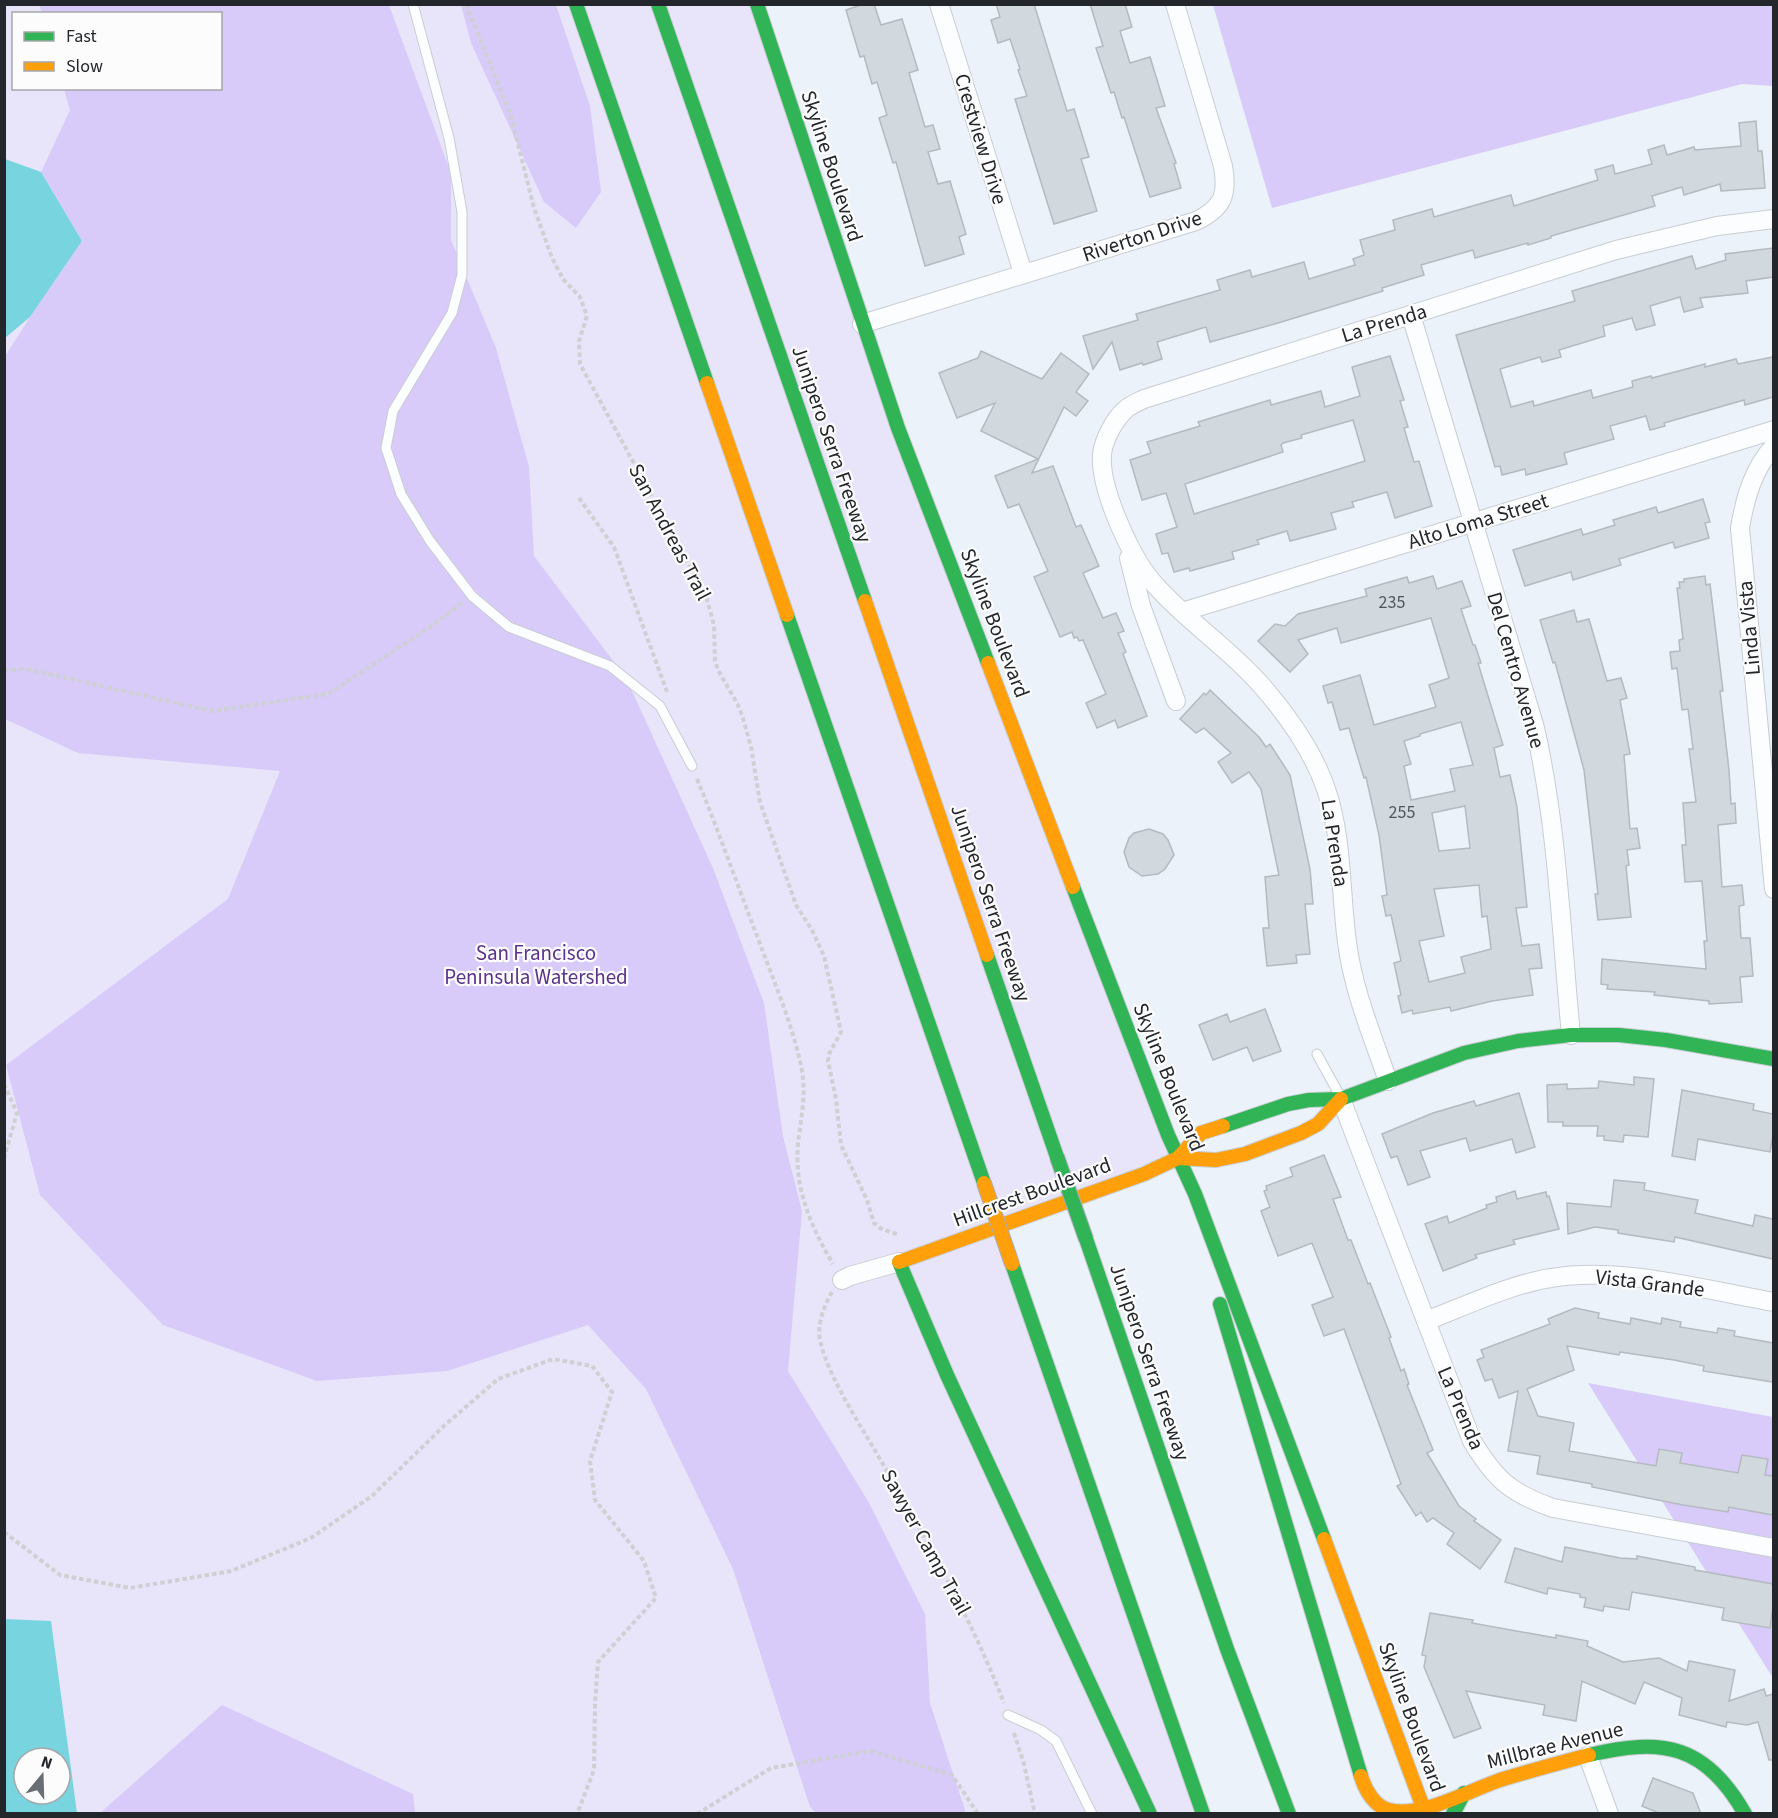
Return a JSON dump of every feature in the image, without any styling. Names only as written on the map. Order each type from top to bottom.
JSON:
[{"type":"main road","points":[[576,4],[1203,1814]]},
{"type":"main road","name":"Junipero Serra Freeway","points":[[658,4],[1231,1659],[1289,1814]]},
{"type":"main road","name":"Skyline Boulevard","points":[[757,4],[862,324],[936,528],[1178,1158],[1216,1249],[1425,1811],[1405,1813],[1387,1810],[1374,1801],[1363,1784],[1210,1271],[1216,1249]]},
{"type":"main road","name":"Hillcrest Boulevard","points":[[899,1262],[1144,1174],[1178,1158],[1201,1133],[1288,1104],[1309,1100],[1341,1099],[1464,1053],[1518,1041],[1571,1035],[1619,1035],[1666,1040],[1773,1059]]},
{"type":"main road","name":"Hillcrest Boulevard","points":[[1178,1158],[1216,1160],[1245,1154],[1301,1133],[1318,1124],[1341,1099]]},
{"type":"main road","points":[[899,1262],[947,1375],[1150,1814]]},
{"type":"main road","name":"Millbrae Avenue","points":[[1425,1811],[1487,1784],[1588,1756],[1641,1745],[1665,1748],[1690,1755],[1713,1769],[1730,1788],[1745,1814]]},
{"type":"main road","points":[[1454,1814],[1464,1793]]},
{"type":"street","name":"Crestview Drive","points":[[939,4],[1023,273]]},
{"type":"street","name":"Riverton Drive","points":[[862,324],[1196,221],[1211,214],[1223,200],[1226,183],[1175,4]]},
{"type":"street","name":"La Prenda","points":[[1176,701],[1141,606],[1122,530],[1104,478],[1102,453],[1110,430],[1125,410],[1144,399],[1616,250],[1717,226],[1773,219]]},
{"type":"street","name":"Del Centro Avenue","points":[[1411,315],[1535,728],[1551,812],[1571,1035]]},
{"type":"street","name":"Alto Loma Street","points":[[1182,612],[1773,430]]},
{"type":"street","name":"Linda Vista","points":[[1773,446],[1754,475],[1744,500],[1740,528],[1773,889]]},
{"type":"street","name":"La Prenda","points":[[1122,530],[1140,566],[1155,586],[1260,684],[1286,715],[1308,751],[1326,788],[1336,829],[1342,871],[1346,941],[1353,981],[1388,1081]]},
{"type":"street","name":"La Prenda","points":[[1341,1099],[1472,1441],[1486,1464],[1504,1484],[1527,1499],[1552,1508],[1773,1548]]},
{"type":"street","points":[[842,1280],[899,1262]]},
{"type":"street","name":"Vista Grande","points":[[1426,1320],[1506,1291],[1551,1278],[1599,1274],[1647,1279],[1773,1302]]},
{"type":"street","points":[[1588,1756],[1609,1814]]},
{"type":"lane","points":[[413,4],[449,138],[462,212],[462,275],[452,313],[393,411],[386,448],[401,494],[430,541],[472,596],[509,627],[610,666],[660,706],[692,766]]},
{"type":"lane","points":[[1317,1054],[1341,1099]]},
{"type":"lane","points":[[1008,1715],[1056,1741],[1092,1814]]},
{"type":"path","name":"San Andreas Trail","points":[[466,4],[511,116],[534,208],[552,258],[563,279],[580,297],[587,316],[579,341],[580,364],[711,609],[715,661],[743,718],[751,747],[760,802],[796,905],[812,930],[824,957],[830,979],[841,1029],[840,1036],[829,1054],[828,1065],[836,1099],[841,1145],[867,1200],[874,1223],[880,1228],[901,1236],[899,1262]]},
{"type":"path","points":[[579,498],[614,547],[670,700]]},
{"type":"path","points":[[4,670],[26,669],[212,711],[328,694],[436,623],[472,596]]},
{"type":"path","points":[[692,766],[794,1040],[803,1083],[798,1157],[802,1196],[819,1240],[842,1280]]},
{"type":"path","points":[[4,1084],[16,1113],[4,1158]]},
{"type":"path","name":"Sawyer Camp Trail","points":[[842,1280],[832,1292],[822,1318],[820,1334],[826,1357],[848,1402],[969,1621],[1008,1715],[1024,1764],[1035,1814]]},
{"type":"path","points":[[4,1532],[60,1575],[130,1588],[231,1570],[310,1538],[372,1496],[445,1425],[498,1379],[553,1359],[592,1366],[612,1392],[590,1461],[595,1500],[644,1561],[656,1598],[598,1662],[594,1770],[578,1814]]},
{"type":"path","points":[[697,1814],[771,1768],[870,1751],[952,1775],[978,1814]]},
{"type":"green space","name":"San Francisco Peninsula Watershed","points":[[5,5],[757,5],[862,324],[1183,1162],[999,1226],[1203,1813],[5,1814]]},
{"type":"green space","points":[[39,5],[389,5],[451,173],[451,240],[496,348],[529,467],[534,556],[626,678],[713,868],[764,1003],[783,1136],[802,1211],[788,1371],[868,1501],[925,1614],[930,1703],[966,1813],[817,1814],[810,1807],[733,1569],[646,1389],[588,1325],[447,1371],[317,1381],[163,1325],[40,1195],[6,1065],[228,899],[280,771],[78,753],[5,719],[4,358],[82,241],[41,172],[70,110],[64,90],[222,90],[222,12],[42,12]]},
{"type":"green space","points":[[461,5],[556,5],[590,106],[601,192],[576,228],[544,202],[471,43]]},
{"type":"green space","points":[[1213,5],[1773,5],[1773,86],[1742,84],[1272,208]]},
{"type":"green space","points":[[1588,1383],[1773,1417],[1773,1678]]},
{"type":"green space","points":[[222,1705],[413,1794],[415,1813],[100,1813]]},
{"type":"water","points":[[5,159],[41,172],[82,241],[30,317],[5,338]]},
{"type":"water","points":[[5,1619],[51,1621],[68,1746],[12,1746],[12,1806],[72,1806],[72,1776],[77,1813],[5,1813]]},
{"type":"building","points":[[864,4],[874,4],[881,25],[902,19],[918,70],[909,73],[925,127],[933,125],[940,149],[928,152],[938,184],[950,181],[966,234],[959,237],[964,254],[925,266],[896,162],[893,163],[879,118],[887,115],[877,82],[872,84],[864,56],[860,57],[846,10]]},
{"type":"building","points":[[996,4],[1034,4],[1067,111],[1074,109],[1089,157],[1081,159],[1097,211],[1054,224],[1015,99],[1027,96],[1018,70],[1020,69],[1010,39],[998,43],[991,20],[1000,17]]},
{"type":"building","points":[[1090,4],[1125,4],[1132,27],[1120,31],[1130,63],[1150,57],[1165,106],[1156,108],[1176,163],[1174,164],[1181,188],[1150,197],[1124,117],[1122,118],[1114,92],[1111,93],[1096,48],[1103,46]]},
{"type":"building","points":[[1756,121],[1758,151],[1762,151],[1765,188],[1721,191],[1720,184],[1684,195],[1682,187],[1652,196],[1655,206],[1551,236],[1551,238],[1528,245],[1528,243],[1475,258],[1473,250],[1421,265],[1424,275],[1382,288],[1383,291],[1278,323],[1210,342],[1206,327],[1157,342],[1162,359],[1143,365],[1142,363],[1120,370],[1112,342],[1093,369],[1083,336],[1138,320],[1136,314],[1220,290],[1217,280],[1250,270],[1252,277],[1304,262],[1309,279],[1355,265],[1353,259],[1364,255],[1360,240],[1395,230],[1393,220],[1432,209],[1434,217],[1511,195],[1514,206],[1598,180],[1595,170],[1613,165],[1615,174],[1652,164],[1648,150],[1664,145],[1667,155],[1694,147],[1695,150],[1741,146],[1739,123]]},
{"type":"building","points":[[1773,248],[1773,277],[1746,281],[1748,293],[1700,298],[1703,307],[1684,312],[1680,297],[1650,306],[1655,325],[1636,330],[1632,318],[1603,326],[1605,336],[1559,350],[1561,357],[1542,362],[1540,357],[1500,369],[1511,407],[1533,401],[1534,406],[1591,390],[1593,398],[1633,387],[1632,381],[1705,364],[1705,367],[1736,359],[1738,364],[1773,357],[1773,397],[1745,405],[1744,400],[1664,423],[1665,426],[1650,430],[1646,416],[1610,426],[1614,439],[1564,453],[1567,464],[1526,475],[1525,469],[1502,475],[1500,466],[1495,467],[1456,335],[1575,301],[1572,291],[1692,256],[1696,269],[1726,260],[1725,254]]},
{"type":"building","points":[[981,351],[1042,379],[1061,353],[1089,374],[1076,392],[1088,401],[1076,416],[1064,407],[1032,473],[1053,466],[1076,527],[1081,525],[1099,566],[1083,573],[1103,618],[1116,613],[1124,631],[1118,633],[1126,652],[1123,654],[1147,716],[1118,728],[1115,720],[1097,728],[1086,703],[1106,694],[1083,640],[1079,641],[1077,637],[1074,638],[1072,632],[1060,637],[1034,577],[1048,571],[1019,504],[1008,508],[995,476],[1038,459],[981,431],[995,403],[957,418],[939,373],[978,358]]},
{"type":"building","points":[[1390,356],[1404,400],[1400,401],[1408,427],[1404,428],[1414,462],[1419,461],[1432,506],[1395,518],[1387,492],[1352,502],[1354,507],[1331,513],[1336,529],[1290,541],[1287,531],[1257,540],[1259,544],[1232,552],[1234,559],[1190,571],[1189,568],[1174,572],[1168,553],[1162,554],[1156,534],[1177,527],[1166,493],[1142,500],[1130,460],[1151,453],[1147,442],[1200,426],[1198,422],[1270,400],[1271,405],[1321,391],[1325,407],[1360,396],[1352,367]],"holes":[[[1353,420],[1365,461],[1194,514],[1185,484],[1283,452],[1281,445],[1283,443],[1302,438],[1301,435]]]},
{"type":"building","points":[[1703,499],[1710,522],[1705,523],[1709,538],[1675,548],[1673,542],[1619,559],[1621,565],[1573,580],[1571,572],[1525,586],[1513,550],[1581,529],[1583,535],[1615,525],[1613,520],[1656,507],[1658,513]]},
{"type":"building","points":[[1433,576],[1437,589],[1462,581],[1471,606],[1461,609],[1481,663],[1478,663],[1503,745],[1494,748],[1500,777],[1510,775],[1517,807],[1527,907],[1516,908],[1522,946],[1539,944],[1542,968],[1529,969],[1533,995],[1492,1001],[1451,1011],[1450,1007],[1413,1014],[1412,1010],[1402,1013],[1398,996],[1401,995],[1394,963],[1401,961],[1391,915],[1386,916],[1382,896],[1387,895],[1379,835],[1366,777],[1364,778],[1349,728],[1340,730],[1332,702],[1328,703],[1323,686],[1360,675],[1374,725],[1436,707],[1429,685],[1449,678],[1431,618],[1341,643],[1337,628],[1298,640],[1308,654],[1290,672],[1258,641],[1275,624],[1285,626],[1298,614],[1367,596],[1365,589],[1407,577],[1409,583]],"holes":[[[1461,722],[1473,765],[1450,769],[1455,791],[1411,800],[1404,766],[1411,764],[1404,741]],[[1465,806],[1470,848],[1439,851],[1432,813]],[[1479,885],[1482,917],[1487,916],[1491,949],[1461,957],[1465,973],[1429,982],[1419,941],[1444,936],[1434,889]]]},
{"type":"building","points":[[1705,576],[1706,585],[1710,584],[1723,691],[1720,691],[1731,804],[1735,803],[1736,823],[1718,825],[1722,887],[1742,885],[1744,905],[1739,906],[1741,938],[1750,938],[1753,976],[1740,977],[1742,1002],[1709,1004],[1709,1001],[1654,995],[1655,992],[1607,989],[1608,985],[1601,984],[1602,959],[1706,969],[1704,941],[1707,941],[1702,881],[1685,882],[1682,845],[1686,845],[1683,803],[1696,802],[1689,749],[1693,749],[1688,709],[1682,710],[1677,668],[1672,669],[1670,652],[1680,651],[1679,640],[1683,639],[1677,588],[1680,588],[1679,582]]},
{"type":"building","points":[[1574,610],[1577,622],[1589,619],[1607,681],[1621,678],[1627,698],[1620,700],[1630,754],[1624,755],[1630,829],[1637,828],[1640,848],[1627,850],[1629,865],[1626,866],[1631,917],[1598,920],[1595,894],[1598,894],[1584,770],[1555,662],[1553,663],[1540,620]]},
{"type":"building","points":[[1210,690],[1259,737],[1266,747],[1270,744],[1290,775],[1310,869],[1313,904],[1305,904],[1310,954],[1296,955],[1297,963],[1267,966],[1263,928],[1269,928],[1265,877],[1279,875],[1261,789],[1249,772],[1232,783],[1218,762],[1231,753],[1204,728],[1196,733],[1180,719],[1204,693],[1206,695]]},
{"type":"building","points":[[1149,829],[1163,834],[1174,855],[1165,869],[1158,874],[1142,876],[1129,867],[1124,852],[1129,838],[1134,833]]},
{"type":"building","points":[[1265,1009],[1281,1051],[1253,1061],[1247,1047],[1213,1060],[1199,1025],[1227,1014],[1230,1022]]},
{"type":"building","points":[[1634,1077],[1654,1079],[1648,1137],[1624,1135],[1623,1142],[1604,1140],[1604,1136],[1597,1136],[1598,1126],[1563,1126],[1563,1122],[1548,1122],[1547,1085],[1567,1084],[1567,1089],[1598,1088],[1599,1081],[1634,1085]]},
{"type":"building","points":[[1682,1090],[1754,1104],[1753,1110],[1773,1114],[1770,1152],[1698,1139],[1695,1160],[1672,1156]]},
{"type":"building","points":[[1519,1093],[1535,1147],[1516,1153],[1512,1139],[1470,1151],[1466,1138],[1420,1151],[1430,1177],[1408,1185],[1397,1156],[1391,1158],[1382,1134],[1433,1113],[1474,1101],[1476,1106]]},
{"type":"building","points":[[1324,1155],[1341,1197],[1333,1199],[1348,1240],[1351,1240],[1368,1284],[1370,1283],[1391,1337],[1389,1338],[1401,1371],[1404,1369],[1409,1384],[1407,1385],[1433,1450],[1427,1453],[1459,1506],[1476,1519],[1474,1521],[1501,1540],[1480,1569],[1447,1544],[1454,1533],[1433,1518],[1427,1522],[1421,1512],[1416,1516],[1397,1486],[1401,1484],[1344,1329],[1324,1336],[1312,1305],[1333,1297],[1312,1243],[1278,1256],[1261,1211],[1270,1207],[1264,1191],[1267,1190],[1266,1186],[1293,1176],[1290,1168]]},
{"type":"building","points":[[1614,1180],[1645,1183],[1644,1190],[1698,1200],[1695,1213],[1753,1226],[1755,1215],[1773,1219],[1773,1259],[1675,1237],[1674,1242],[1595,1227],[1568,1234],[1567,1203],[1611,1207]]},
{"type":"building","points":[[1515,1191],[1517,1199],[1546,1192],[1559,1229],[1513,1240],[1515,1244],[1475,1255],[1477,1258],[1443,1271],[1425,1224],[1447,1216],[1449,1223],[1487,1208],[1486,1205],[1497,1202],[1496,1197]]},
{"type":"building","points":[[1575,1308],[1599,1313],[1598,1318],[1630,1324],[1631,1318],[1661,1324],[1662,1318],[1681,1322],[1680,1327],[1717,1333],[1718,1328],[1735,1331],[1734,1336],[1773,1343],[1773,1382],[1703,1371],[1704,1366],[1674,1360],[1620,1352],[1619,1355],[1567,1346],[1574,1370],[1527,1389],[1538,1416],[1574,1423],[1569,1451],[1656,1466],[1659,1449],[1682,1453],[1680,1463],[1738,1473],[1742,1455],[1768,1459],[1765,1475],[1773,1476],[1773,1515],[1729,1507],[1728,1512],[1683,1505],[1537,1474],[1540,1456],[1508,1451],[1518,1391],[1499,1398],[1492,1379],[1485,1381],[1477,1360],[1484,1357],[1481,1350],[1550,1324],[1548,1319]]},
{"type":"building","points":[[1565,1547],[1620,1558],[1637,1559],[1637,1556],[1695,1567],[1695,1570],[1773,1584],[1770,1628],[1722,1620],[1724,1608],[1662,1597],[1632,1592],[1629,1610],[1604,1606],[1603,1611],[1584,1607],[1586,1598],[1580,1597],[1580,1594],[1548,1588],[1547,1594],[1505,1582],[1515,1548],[1562,1562]]},
{"type":"building","points":[[1430,1613],[1556,1638],[1556,1635],[1588,1641],[1587,1646],[1623,1662],[1659,1658],[1687,1671],[1689,1661],[1735,1670],[1729,1701],[1764,1689],[1766,1696],[1773,1694],[1773,1760],[1769,1760],[1758,1722],[1747,1725],[1727,1722],[1726,1727],[1679,1715],[1682,1698],[1644,1682],[1635,1704],[1582,1681],[1576,1721],[1543,1715],[1545,1705],[1466,1691],[1481,1728],[1454,1738],[1424,1667],[1426,1656],[1422,1655]]},
{"type":"building","points":[[1653,1778],[1693,1793],[1701,1814],[1661,1814],[1642,1806]]},
{"type":"traffic: fast","points":[[576,4],[707,383]]},
{"type":"traffic: fast","points":[[658,4],[865,601]]},
{"type":"traffic: fast","points":[[757,4],[898,428],[988,663]]},
{"type":"traffic: fast","points":[[787,615],[984,1183]]},
{"type":"traffic: fast","points":[[1073,887],[1168,1135],[1195,1194],[1324,1539]]},
{"type":"traffic: fast","points":[[987,955],[1057,1157]]},
{"type":"traffic: fast","points":[[1223,1126],[1288,1104],[1309,1100],[1341,1099],[1464,1053],[1518,1041],[1571,1035],[1619,1035],[1666,1040],[1774,1059]]},
{"type":"traffic: fast","points":[[1057,1157],[1086,1239]]},
{"type":"traffic: fast","points":[[1086,1239],[1227,1649],[1289,1814]]},
{"type":"traffic: fast","points":[[899,1262],[947,1375],[1150,1814]]},
{"type":"traffic: fast","points":[[1012,1264],[1203,1814]]},
{"type":"traffic: fast","points":[[1220,1304],[1361,1776]]},
{"type":"traffic: fast","points":[[1589,1755],[1639,1747],[1680,1752],[1698,1760],[1715,1773],[1745,1814]]},
{"type":"traffic: fast","points":[[1453,1814],[1464,1793]]},
{"type":"traffic: fast","points":[[1424,1810],[1426,1814]]},
{"type":"traffic: slow","points":[[707,383],[787,615]]},
{"type":"traffic: slow","points":[[865,601],[987,955]]},
{"type":"traffic: slow","points":[[988,663],[1073,887]]},
{"type":"traffic: slow","points":[[1178,1158],[1216,1160],[1245,1154],[1301,1133],[1318,1124],[1341,1099]]},
{"type":"traffic: slow","points":[[899,1262],[1144,1174],[1178,1158],[1201,1133],[1223,1126]]},
{"type":"traffic: slow","points":[[984,1183],[1012,1264]]},
{"type":"traffic: slow","points":[[1324,1539],[1424,1810]]},
{"type":"traffic: slow","points":[[1361,1776],[1368,1792],[1379,1805],[1389,1810],[1416,1810],[1445,1802],[1500,1780],[1589,1755]]}]
